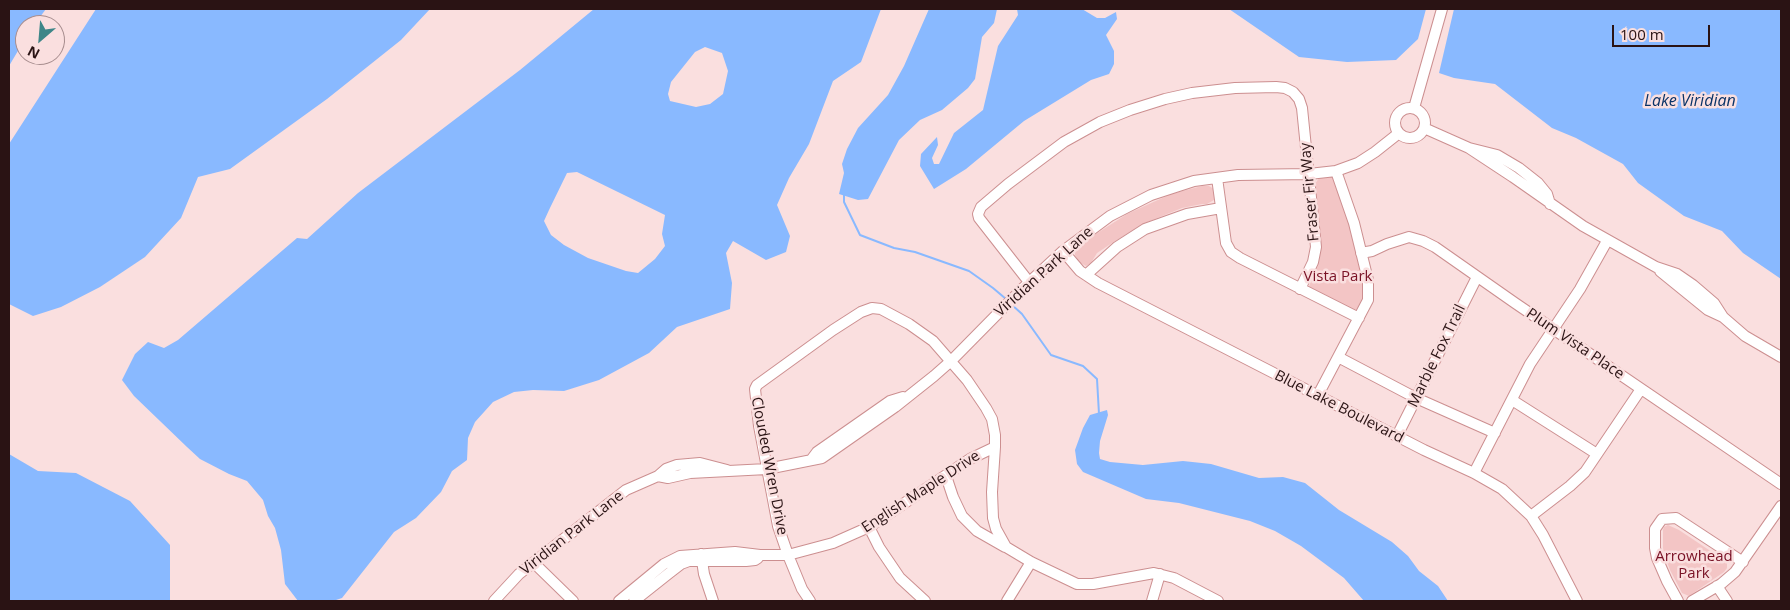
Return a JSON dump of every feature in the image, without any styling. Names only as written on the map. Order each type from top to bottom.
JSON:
[{"type":"street","points":[[1414,108],[1442,9]]},
{"type":"street","name":"Fraser Fir Way","points":[[1029,282],[981,222],[978,214],[985,203],[1053,149],[1075,135],[1114,116],[1180,95],[1218,89],[1268,87],[1285,88],[1296,94],[1302,108],[1316,247],[1313,262],[1300,289]]},
{"type":"street","points":[[1414,108],[1424,116],[1424,128],[1420,135],[1413,138],[1405,137],[1398,133],[1395,125],[1396,117],[1406,109],[1414,108]]},
{"type":"street","points":[[1424,128],[1469,148],[1497,155],[1519,168],[1538,183],[1547,194],[1550,204],[1607,241],[1656,267],[1677,274],[1714,303],[1723,318],[1745,336],[1781,357]]},
{"type":"street","name":"Viridian Park Lane","points":[[494,601],[519,574],[619,495],[638,484],[658,476],[666,469],[688,464],[714,465],[729,470],[743,471],[794,465],[811,460],[817,452],[890,401],[907,396],[951,361],[1029,282],[1063,251],[1098,224],[1138,201],[1194,181],[1244,175],[1309,174],[1336,171],[1358,163],[1398,133]]},
{"type":"street","points":[[1318,395],[1368,300],[1368,280],[1354,223],[1336,171]]},
{"type":"street","points":[[1217,178],[1226,243],[1231,252],[1359,318]]},
{"type":"street","points":[[1086,275],[1117,246],[1145,229],[1187,214],[1221,208]]},
{"type":"street","name":"Plum Vista Place","points":[[1361,253],[1372,251],[1402,238],[1415,238],[1435,247],[1781,484]]},
{"type":"street","points":[[1474,473],[1530,364],[1580,289],[1607,241]]},
{"type":"street","name":"Blue Lake Boulevard","points":[[1063,251],[1074,265],[1086,275],[1125,297],[1397,436],[1474,473],[1502,489],[1531,516],[1544,535],[1577,601]]},
{"type":"street","name":"Marble Fox Trail","points":[[1397,436],[1477,276]]},
{"type":"street","name":"Clouded Wren Drive","points":[[810,601],[802,589],[778,526],[766,469],[754,394],[756,386],[833,330],[861,312],[872,308],[890,314],[925,334],[951,361]]},
{"type":"street","points":[[1338,357],[1416,398],[1495,433]]},
{"type":"street","points":[[951,361],[967,380],[990,414],[994,425],[996,447],[992,492],[993,518],[996,530],[1006,547]]},
{"type":"street","points":[[1531,516],[1585,472],[1641,389]]},
{"type":"street","points":[[1512,400],[1597,454]]},
{"type":"street","name":"English Maple Drive","points":[[619,601],[664,564],[680,556],[755,560],[760,555],[788,555],[810,551],[833,543],[869,528],[970,459],[996,447]]},
{"type":"street","points":[[946,476],[962,516],[977,530],[1031,562],[1068,580],[1083,585],[1144,574],[1160,574],[1186,584],[1218,601]]},
{"type":"street","points":[[1692,601],[1717,586],[1735,572],[1781,506]]},
{"type":"street","points":[[1678,601],[1666,581],[1655,548],[1655,529],[1662,519],[1676,518],[1743,562]]},
{"type":"street","points":[[869,528],[879,547],[900,578],[925,601]]},
{"type":"street","points":[[702,557],[704,574],[713,601]]},
{"type":"street","name":"English Maple Drive","points":[[634,601],[681,564],[702,557]]},
{"type":"street","points":[[1007,601],[1031,562]]},
{"type":"street","points":[[534,563],[573,601]]},
{"type":"street","points":[[1152,601],[1160,574]]},
{"type":"street","points":[[1717,586],[1727,601]]},
{"type":"green space","name":"Vista Park","points":[[1331,176],[1337,181],[1365,283],[1363,300],[1358,309],[1351,311],[1317,295],[1309,287],[1319,252],[1315,184],[1319,178]]},
{"type":"green space","points":[[1209,186],[1214,189],[1214,200],[1207,204],[1182,208],[1145,223],[1097,253],[1091,263],[1086,266],[1079,262],[1075,255],[1075,250],[1082,243],[1127,214],[1171,194]]},
{"type":"green space","name":"Arrowhead Park","points":[[1668,525],[1679,530],[1727,562],[1727,568],[1724,572],[1689,596],[1682,593],[1665,557],[1663,530]]},
{"type":"water","points":[[9,9],[46,9],[42,15],[15,15],[15,56],[9,66]]},
{"type":"water","points":[[96,9],[430,9],[401,40],[327,99],[230,169],[198,177],[181,218],[145,257],[100,287],[61,307],[33,316],[9,304],[9,144],[60,65],[65,65],[65,57]]},
{"type":"water","points":[[594,9],[881,9],[861,62],[833,81],[809,144],[789,178],[777,205],[790,236],[786,252],[766,260],[733,241],[726,253],[732,283],[730,309],[677,327],[649,353],[599,380],[564,391],[533,390],[514,392],[493,402],[475,422],[468,438],[467,460],[452,471],[441,492],[416,518],[394,532],[342,598],[333,601],[298,601],[285,584],[281,550],[275,528],[268,516],[263,500],[247,481],[200,459],[134,396],[122,380],[135,354],[148,342],[164,348],[178,340],[297,238],[307,239],[358,193],[520,70]],"holes":[[[705,47],[722,53],[728,71],[723,94],[710,104],[696,107],[670,101],[668,94],[671,82],[695,52]],[[577,172],[665,215],[662,234],[665,246],[655,259],[638,273],[626,271],[588,258],[564,245],[551,235],[544,221],[567,173]]]},
{"type":"water","points":[[929,9],[997,9],[994,23],[982,37],[975,79],[968,88],[942,110],[920,120],[899,140],[868,199],[858,200],[839,194],[844,173],[842,164],[847,149],[858,128],[888,95],[904,66]]},
{"type":"water","points":[[1017,9],[1082,9],[1097,18],[1105,18],[1116,12],[1117,19],[1106,35],[1114,51],[1114,64],[1109,74],[1091,80],[1024,121],[966,169],[934,189],[920,166],[921,154],[937,137],[938,145],[932,158],[934,164],[939,164],[954,133],[983,110],[998,46],[1018,15]]},
{"type":"water","points":[[1229,9],[1426,9],[1418,39],[1396,60],[1347,62],[1299,57]]},
{"type":"water","name":"Lake Viridian","points":[[1454,9],[1781,9],[1781,279],[1743,253],[1722,231],[1684,216],[1638,183],[1623,164],[1576,138],[1552,128],[1495,84],[1454,78],[1439,73]]},
{"type":"water","points":[[1107,410],[1108,415],[1100,441],[1100,459],[1110,462],[1143,465],[1183,461],[1211,464],[1259,478],[1283,477],[1305,483],[1339,510],[1392,542],[1408,556],[1419,571],[1438,586],[1448,601],[1364,601],[1344,578],[1301,546],[1275,531],[1250,521],[1179,503],[1146,499],[1083,472],[1077,464],[1075,450],[1083,428],[1090,415]]},
{"type":"water","points":[[9,454],[38,471],[76,473],[130,501],[170,545],[170,601],[9,601]]},
{"type":"waterway","points":[[844,195],[844,202],[860,235],[894,248],[915,252],[969,271],[1006,299]]},
{"type":"waterway","points":[[1011,304],[1022,314],[1051,355],[1083,366],[1097,379],[1099,414]]}]
